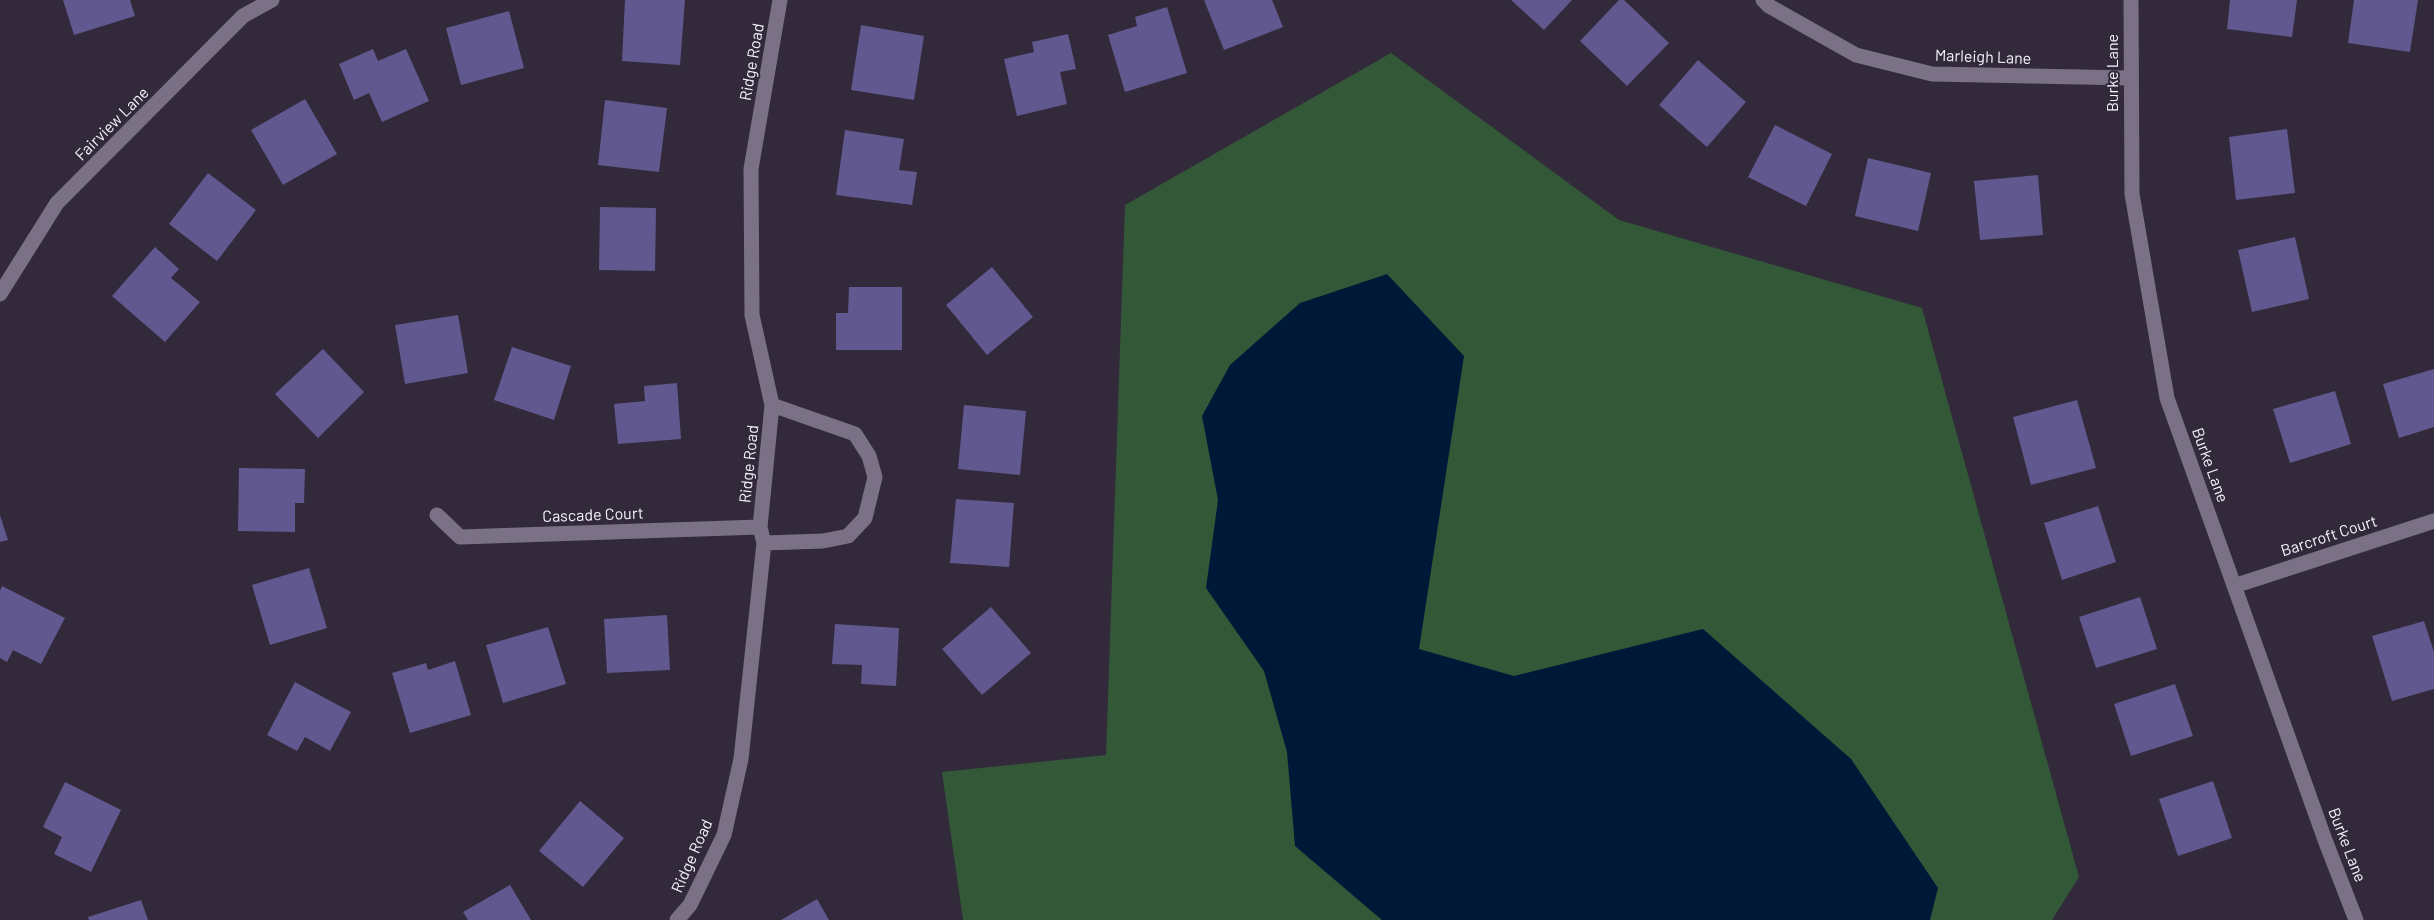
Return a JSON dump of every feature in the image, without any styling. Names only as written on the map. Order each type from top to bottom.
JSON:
[{"type":"street","name":"Fairview Lane","points":[[0,294],[57,204],[243,16],[272,0]]},
{"type":"street","name":"Ridge Road","points":[[677,920],[690,905],[724,836],[742,759],[764,542],[760,526],[772,405],[752,314],[752,169],[780,0]]},
{"type":"street","name":"Marleigh Lane","points":[[1763,0],[1769,6],[1856,54],[1932,74],[2130,78]]},
{"type":"street","name":"Burke Lane","points":[[2131,0],[2132,194],[2168,398],[2325,840],[2356,920]]},
{"type":"street","points":[[764,542],[823,541],[848,536],[865,518],[875,478],[869,456],[855,434],[772,405]]},
{"type":"street","name":"Cascade Court","points":[[437,515],[460,537],[760,526]]},
{"type":"street","name":"Barcroft Court","points":[[2234,586],[2434,521]]},
{"type":"green space","points":[[1391,53],[1619,220],[1922,308],[2079,877],[2052,920],[963,920],[942,772],[1106,755],[1125,205]]},
{"type":"water","points":[[1387,274],[1464,356],[1419,649],[1514,676],[1703,629],[1851,759],[1938,888],[1930,920],[1382,920],[1295,846],[1287,752],[1264,671],[1206,588],[1218,500],[1202,416],[1230,365],[1300,303]]},
{"type":"building","points":[[63,0],[130,0],[135,16],[74,35]]},
{"type":"building","points":[[625,0],[685,0],[680,65],[622,61]]},
{"type":"building","points":[[1204,0],[1272,0],[1283,27],[1224,50]]},
{"type":"building","points":[[1511,0],[1572,0],[1544,30]]},
{"type":"building","points":[[1619,0],[1624,0],[1669,43],[1627,86],[1580,41]]},
{"type":"building","points":[[2230,0],[2297,0],[2292,37],[2227,29]]},
{"type":"building","points":[[2354,0],[2418,0],[2410,52],[2348,43]]},
{"type":"building","points":[[1167,7],[1187,73],[1125,92],[1108,35],[1137,26],[1135,17]]},
{"type":"building","points":[[509,11],[524,68],[461,85],[446,28]]},
{"type":"building","points":[[861,25],[924,36],[914,100],[851,90]]},
{"type":"building","points":[[1068,34],[1076,69],[1060,72],[1067,104],[1017,116],[1004,59],[1034,52],[1032,42]]},
{"type":"building","points":[[373,49],[378,61],[406,49],[429,101],[382,122],[369,93],[354,100],[339,64]]},
{"type":"building","points":[[1698,60],[1746,102],[1707,147],[1659,105]]},
{"type":"building","points":[[305,99],[337,154],[283,185],[251,130]]},
{"type":"building","points":[[605,100],[667,108],[659,172],[598,165]]},
{"type":"building","points":[[1775,125],[1832,154],[1806,206],[1748,177]]},
{"type":"building","points":[[2287,129],[2295,193],[2236,200],[2229,137]]},
{"type":"building","points":[[845,130],[904,139],[899,170],[917,172],[912,205],[836,195]]},
{"type":"building","points":[[1868,158],[1931,173],[1918,231],[1855,216]]},
{"type":"building","points":[[208,173],[256,210],[217,261],[169,224]]},
{"type":"building","points":[[2038,175],[2043,235],[1980,240],[1974,181]]},
{"type":"building","points":[[600,207],[656,208],[655,271],[599,270]]},
{"type":"building","points":[[2295,237],[2309,299],[2252,312],[2238,250]]},
{"type":"building","points":[[155,247],[179,269],[171,278],[200,302],[165,342],[112,296]]},
{"type":"building","points":[[992,267],[1033,317],[987,355],[946,305]]},
{"type":"building","points":[[849,287],[902,287],[902,350],[836,350],[836,313],[848,313]]},
{"type":"building","points":[[458,315],[468,373],[405,384],[395,325]]},
{"type":"building","points":[[512,347],[571,366],[554,420],[494,400]]},
{"type":"building","points":[[323,349],[364,392],[318,438],[275,394]]},
{"type":"building","points":[[2434,369],[2434,427],[2399,438],[2383,384]]},
{"type":"building","points":[[677,383],[681,439],[618,444],[614,404],[645,401],[644,386]]},
{"type":"building","points":[[2335,391],[2351,444],[2290,463],[2273,409]]},
{"type":"building","points":[[2077,400],[2096,468],[2031,485],[2013,417]]},
{"type":"building","points":[[964,405],[1026,411],[1020,475],[958,469]]},
{"type":"building","points":[[239,468],[305,469],[304,503],[295,503],[295,532],[238,531]]},
{"type":"building","points":[[956,499],[1014,503],[1009,567],[950,563]]},
{"type":"building","points":[[2098,506],[2116,562],[2062,580],[2044,523]]},
{"type":"building","points":[[0,515],[8,540],[0,542]]},
{"type":"building","points":[[309,568],[327,628],[270,645],[252,585]]},
{"type":"building","points":[[2,586],[65,618],[41,664],[13,650],[7,662],[0,658],[0,591]]},
{"type":"building","points":[[2140,597],[2157,649],[2096,668],[2079,617]]},
{"type":"building","points":[[991,607],[1031,653],[982,695],[942,649]]},
{"type":"building","points":[[667,615],[670,670],[607,673],[604,619]]},
{"type":"building","points":[[2424,621],[2434,652],[2434,689],[2392,701],[2372,636]]},
{"type":"building","points":[[835,624],[899,628],[896,686],[861,684],[862,665],[832,664]]},
{"type":"building","points":[[548,627],[566,684],[503,703],[486,645]]},
{"type":"building","points":[[455,661],[471,715],[410,733],[392,673],[426,663],[428,670]]},
{"type":"building","points":[[295,682],[351,712],[330,751],[305,737],[297,751],[267,735]]},
{"type":"building","points":[[2175,684],[2193,736],[2131,756],[2114,704]]},
{"type":"building","points":[[2213,781],[2232,838],[2178,856],[2159,799]]},
{"type":"building","points":[[65,782],[121,810],[91,872],[54,854],[62,837],[43,827]]},
{"type":"building","points":[[580,801],[624,838],[583,887],[539,851]]},
{"type":"building","points":[[510,885],[531,920],[468,920],[463,912]]},
{"type":"building","points":[[817,899],[829,920],[781,920]]},
{"type":"building","points":[[141,900],[148,920],[89,920],[88,917]]}]
